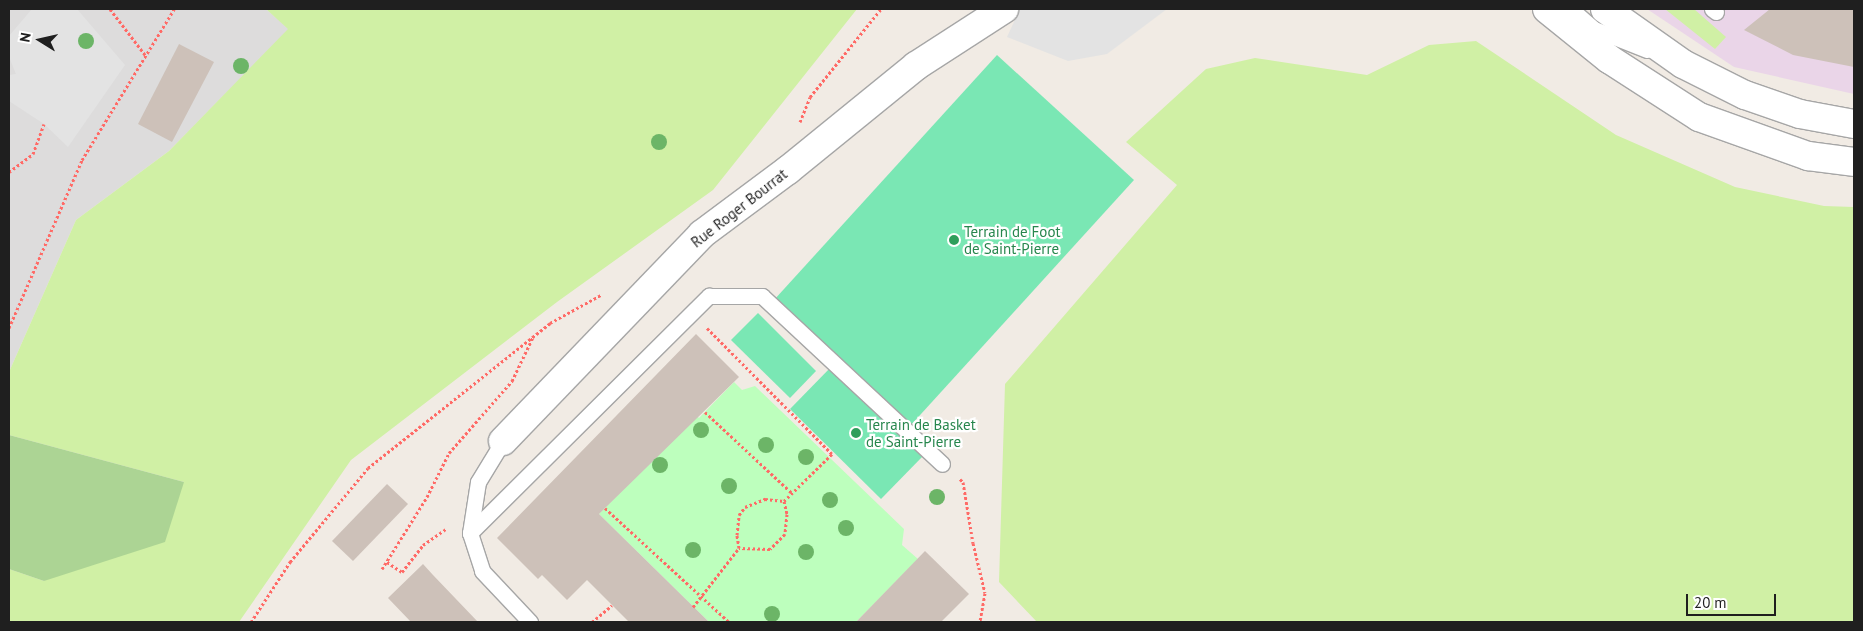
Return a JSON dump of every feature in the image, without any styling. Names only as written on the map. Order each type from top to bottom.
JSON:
[{"type":"street","name":"Rue Roger Bourrat","points":[[503,441],[702,234],[788,170],[916,66],[1004,9]]},
{"type":"street","points":[[1547,9],[1616,64],[1699,117],[1808,156],[1854,162]]},
{"type":"street","points":[[1605,9],[1683,64],[1745,95],[1800,114],[1854,124]]},
{"type":"lane","points":[[1570,9],[1594,29],[1683,64]]},
{"type":"lane","points":[[470,533],[709,296],[762,296],[942,464]]},
{"type":"lane","points":[[503,441],[478,482],[470,533],[482,571],[530,622]]},
{"type":"path","points":[[110,9],[146,56]]},
{"type":"path","points":[[9,328],[82,160],[174,9]]},
{"type":"path","points":[[800,124],[810,97],[881,9]]},
{"type":"path","points":[[9,172],[33,154],[44,124]]},
{"type":"path","points":[[252,622],[290,562],[368,468],[550,323],[609,291]]},
{"type":"path","points":[[692,312],[832,454],[784,501]]},
{"type":"path","points":[[382,569],[427,497],[449,453],[512,381],[533,336]]},
{"type":"path","points":[[705,412],[792,493]]},
{"type":"path","points":[[942,464],[964,482],[972,543],[985,593],[980,622]]},
{"type":"path","points":[[693,607],[701,593],[739,548],[736,526],[745,507],[765,499],[784,501]]},
{"type":"path","points":[[739,548],[760,551],[779,543],[787,524],[784,501]]},
{"type":"path","points":[[605,508],[701,593],[729,622]]},
{"type":"path","points":[[387,562],[402,572],[423,545],[450,525]]},
{"type":"path","points":[[592,622],[612,605]]},
{"type":"shaded area","points":[[9,9],[266,9],[289,29],[169,151],[76,220],[9,372]]},
{"type":"shaded area","points":[[32,9],[77,9],[125,65],[68,147],[44,124],[9,101],[9,75],[16,74],[9,57],[9,36]]},
{"type":"shaded area","points":[[1020,9],[1167,9],[1107,54],[1068,61],[1007,37]]},
{"type":"shaded area","points":[[1647,9],[1854,9],[1854,94],[1734,67]]},
{"type":"green space","points":[[266,9],[857,9],[713,190],[557,302],[351,460],[239,622],[9,622],[9,569],[44,581],[184,482],[9,435],[9,372],[76,220],[169,151],[288,29]]},
{"type":"green space","points":[[1665,9],[1694,9],[1726,37],[1715,49]]},
{"type":"green space","points":[[1476,41],[1616,135],[1735,187],[1824,206],[1854,207],[1854,622],[1037,622],[999,582],[1005,384],[1177,185],[1126,142],[1206,69],[1255,58],[1367,75],[1429,45]]},
{"type":"green space","name":"Terrain de Foot de Saint-Pierre","points":[[997,55],[1134,180],[911,425],[774,300]]},
{"type":"green space","points":[[758,313],[816,371],[790,398],[731,340]]},
{"type":"green space","name":"Terrain de Basket de Saint-Pierre","points":[[832,366],[923,456],[881,499],[790,409]]},
{"type":"green space","points":[[734,382],[742,390],[755,386],[904,529],[902,545],[918,559],[856,622],[709,622],[599,514],[696,415],[699,418]]},
{"type":"green space","points":[[9,435],[184,482],[165,542],[44,581],[9,569]]},
{"type":"building","points":[[1770,9],[1854,9],[1854,67],[1793,55],[1744,30]]},
{"type":"building","points":[[179,44],[214,62],[172,142],[138,124]]},
{"type":"building","points":[[696,334],[739,377],[599,514],[709,622],[629,622],[587,580],[567,600],[542,575],[538,579],[497,538]]},
{"type":"building","points":[[387,484],[408,504],[353,561],[332,541]]},
{"type":"building","points":[[925,551],[969,594],[941,622],[856,622]]},
{"type":"building","points":[[423,564],[478,622],[411,622],[388,598]]},
{"type":"place","name":"Terrain de Foot de Saint-Pierre","points":[[954,240]]},
{"type":"place","name":"Terrain de Basket de Saint-Pierre","points":[[856,433]]}]
